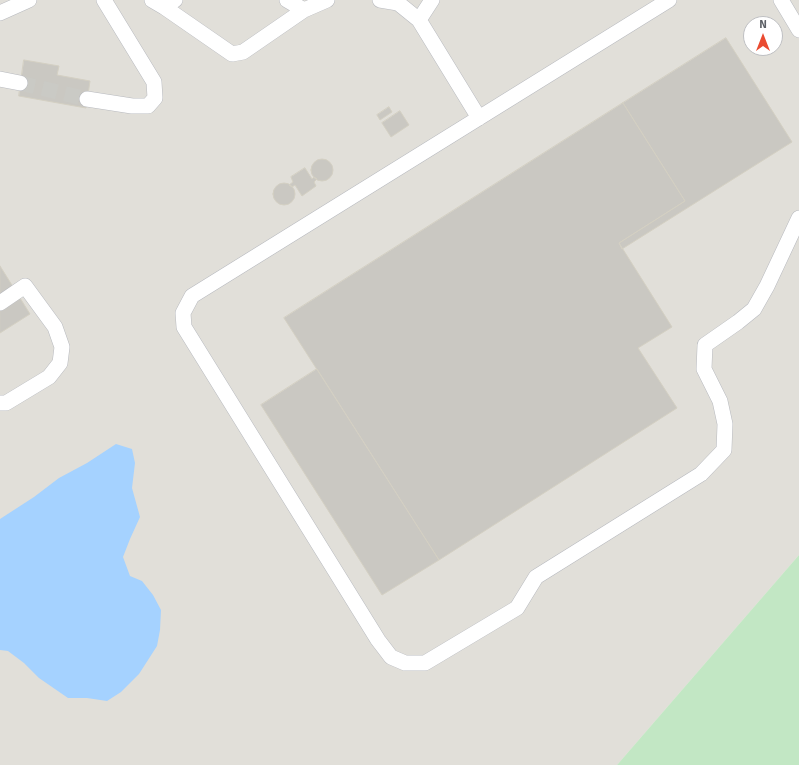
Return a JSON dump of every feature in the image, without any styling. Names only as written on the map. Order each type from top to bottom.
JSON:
[{"type":"street","points":[[0,13],[29,0]]},
{"type":"street","points":[[87,98],[132,106],[148,106],[155,98],[154,82],[104,0]]},
{"type":"street","points":[[288,0],[304,10]]},
{"type":"street","points":[[164,2],[232,54],[243,52],[304,10],[327,0]]},
{"type":"street","points":[[380,0],[398,3],[419,20],[479,118]]},
{"type":"street","points":[[419,20],[432,0]]},
{"type":"street","points":[[669,0],[192,296],[183,313],[184,327],[390,657],[405,663],[425,663],[517,608],[536,577],[701,474],[724,450],[726,424],[720,401],[704,369],[705,345],[754,309],[767,286],[799,218]]},
{"type":"street","points":[[781,0],[799,30]]},
{"type":"street","points":[[0,79],[20,83]]},
{"type":"street","points":[[0,303],[25,286],[55,327],[62,347],[60,363],[49,378],[6,403],[0,403]]},
{"type":"shaded area","points":[[0,0],[799,0],[799,555],[617,765],[0,765]]},
{"type":"green space","points":[[799,555],[799,765],[617,765]]},
{"type":"water","points":[[116,444],[132,449],[135,463],[132,488],[140,517],[123,557],[130,576],[142,581],[153,595],[161,610],[160,630],[157,646],[139,674],[121,692],[107,701],[87,698],[68,698],[39,678],[24,663],[8,651],[0,650],[0,519],[34,497],[59,478],[87,463]]},
{"type":"building","points":[[726,38],[792,142],[622,249],[619,243],[685,201],[623,103]]},
{"type":"building","points":[[24,60],[59,66],[57,75],[90,81],[86,108],[19,96]]},
{"type":"building","points":[[623,103],[685,201],[619,243],[672,327],[638,348],[677,408],[439,560],[284,318]]},
{"type":"building","points":[[389,107],[392,112],[380,120],[377,115]]},
{"type":"building","points":[[400,111],[409,125],[391,137],[382,123]]},
{"type":"building","points":[[322,159],[330,162],[333,170],[330,178],[322,181],[314,178],[311,170],[314,162]]},
{"type":"building","points":[[305,168],[312,179],[314,177],[317,179],[314,182],[316,186],[302,196],[295,185],[292,187],[289,185],[293,182],[291,177]]},
{"type":"building","points":[[284,183],[292,186],[295,194],[292,202],[284,205],[276,202],[273,194],[276,186]]},
{"type":"building","points":[[0,266],[30,314],[0,333]]},
{"type":"building","points":[[317,369],[439,560],[382,595],[261,405]]},
{"type":"tunnel","points":[[20,83],[87,99]]}]
